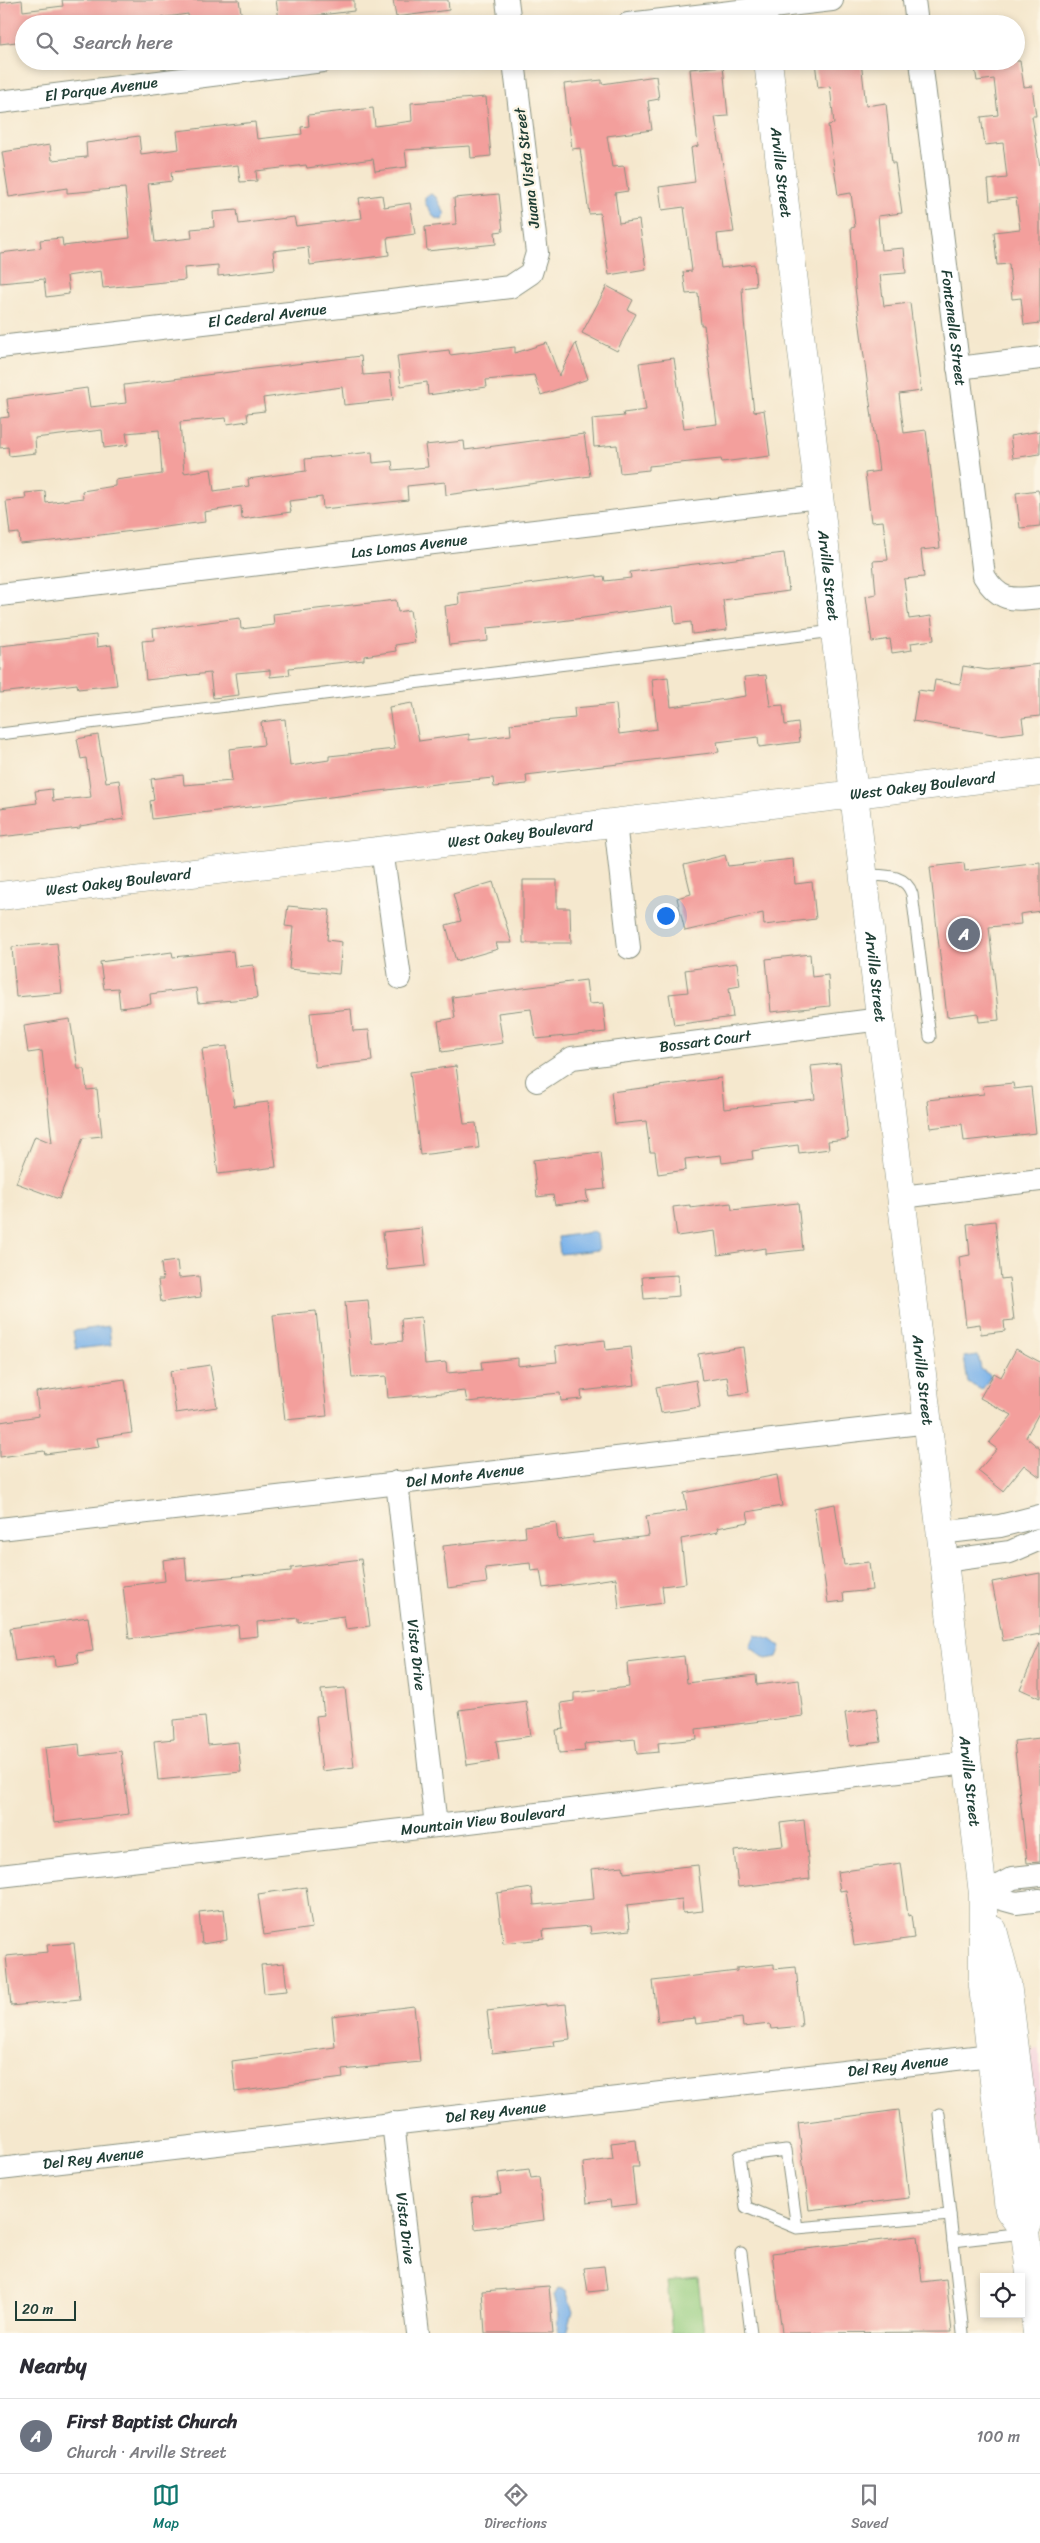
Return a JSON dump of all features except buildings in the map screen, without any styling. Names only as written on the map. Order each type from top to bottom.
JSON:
[{"type":"street","points":[[507,0],[509,15]]},
{"type":"street","points":[[721,15],[762,11],[832,0]]},
{"type":"street","points":[[914,0],[916,15]]},
{"type":"street","name":"El Parque Avenue","points":[[0,102],[252,70]]},
{"type":"street","name":"Juana Vista Street","points":[[515,70],[537,252],[531,273]]},
{"type":"street","name":"Arville Street","points":[[769,70],[983,1894],[983,1987],[1004,2168],[1009,2210],[1025,2232]]},
{"type":"street","name":"Fontenelle Street","points":[[922,70],[984,576],[994,592],[1013,600],[1040,597]]},
{"type":"street","name":"El Cederal Avenue","points":[[0,347],[510,287],[531,273]]},
{"type":"street","points":[[958,368],[1040,358]]},
{"type":"street","name":"Las Lomas Avenue","points":[[0,595],[819,498]]},
{"type":"street","name":"West Oakey Boulevard","points":[[0,896],[1040,772]]},
{"type":"street","points":[[615,822],[629,948]]},
{"type":"street","points":[[382,850],[400,978]]},
{"type":"street","name":"Bossart Court","points":[[537,1081],[572,1058],[881,1019]]},
{"type":"street","points":[[902,1197],[1040,1180]]},
{"type":"street","name":"Del Monte Avenue","points":[[0,1529],[928,1422]]},
{"type":"street","name":"Vista Drive","points":[[397,1482],[436,1826]]},
{"type":"street","points":[[940,1533],[1000,1526],[1040,1516]]},
{"type":"street","points":[[944,1561],[1010,1552],[1040,1539]]},
{"type":"street","name":"Mountain View Boulevard","points":[[0,1876],[967,1763]]},
{"type":"street","points":[[983,1894],[1013,1878],[1040,1875]]},
{"type":"street","points":[[983,1894],[1016,1903],[1040,1900]]},
{"type":"street","name":"Arville Street","points":[[983,1894],[1007,1983],[1012,2030],[1033,2143],[1034,2206],[1025,2232],[1037,2333]]},
{"type":"street","points":[[991,2055],[1003,2045],[1012,2030]]},
{"type":"street","name":"Del Rey Avenue","points":[[0,2169],[991,2055]]},
{"type":"street","name":"Vista Drive","points":[[393,2123],[418,2333]]},
{"type":"street","points":[[1004,2168],[1033,2143]]},
{"type":"lane","points":[[0,734],[835,631]]},
{"type":"lane","points":[[864,875],[897,877],[909,884],[912,894],[930,1037]]},
{"type":"lane","points":[[939,2114],[963,2333]]},
{"type":"lane","points":[[797,2228],[786,2150],[739,2156],[746,2207],[797,2228],[950,2215]]},
{"type":"lane","points":[[953,2242],[1025,2232]]},
{"type":"lane","points":[[741,2254],[751,2333]]},
{"type":"shaded area","points":[[1040,2049],[1040,2193],[1022,2051]]},
{"type":"green space","points":[[698,2279],[704,2333],[672,2333],[667,2282]]},
{"type":"water","points":[[431,194],[436,197],[445,214],[442,220],[435,218],[425,203],[425,197]]},
{"type":"water","points":[[592,1232],[597,1234],[599,1250],[560,1254],[558,1237]]},
{"type":"water","points":[[109,1326],[111,1345],[76,1349],[73,1331]]},
{"type":"water","points":[[978,1355],[981,1369],[991,1376],[982,1390],[968,1383],[964,1357]]},
{"type":"water","points":[[755,1635],[772,1640],[781,1647],[777,1657],[766,1659],[750,1647]]},
{"type":"water","points":[[558,2288],[566,2290],[573,2312],[567,2333],[558,2333],[559,2315],[554,2295]]},
{"type":"place","name":"First Baptist Church","points":[[964,934]]}]
